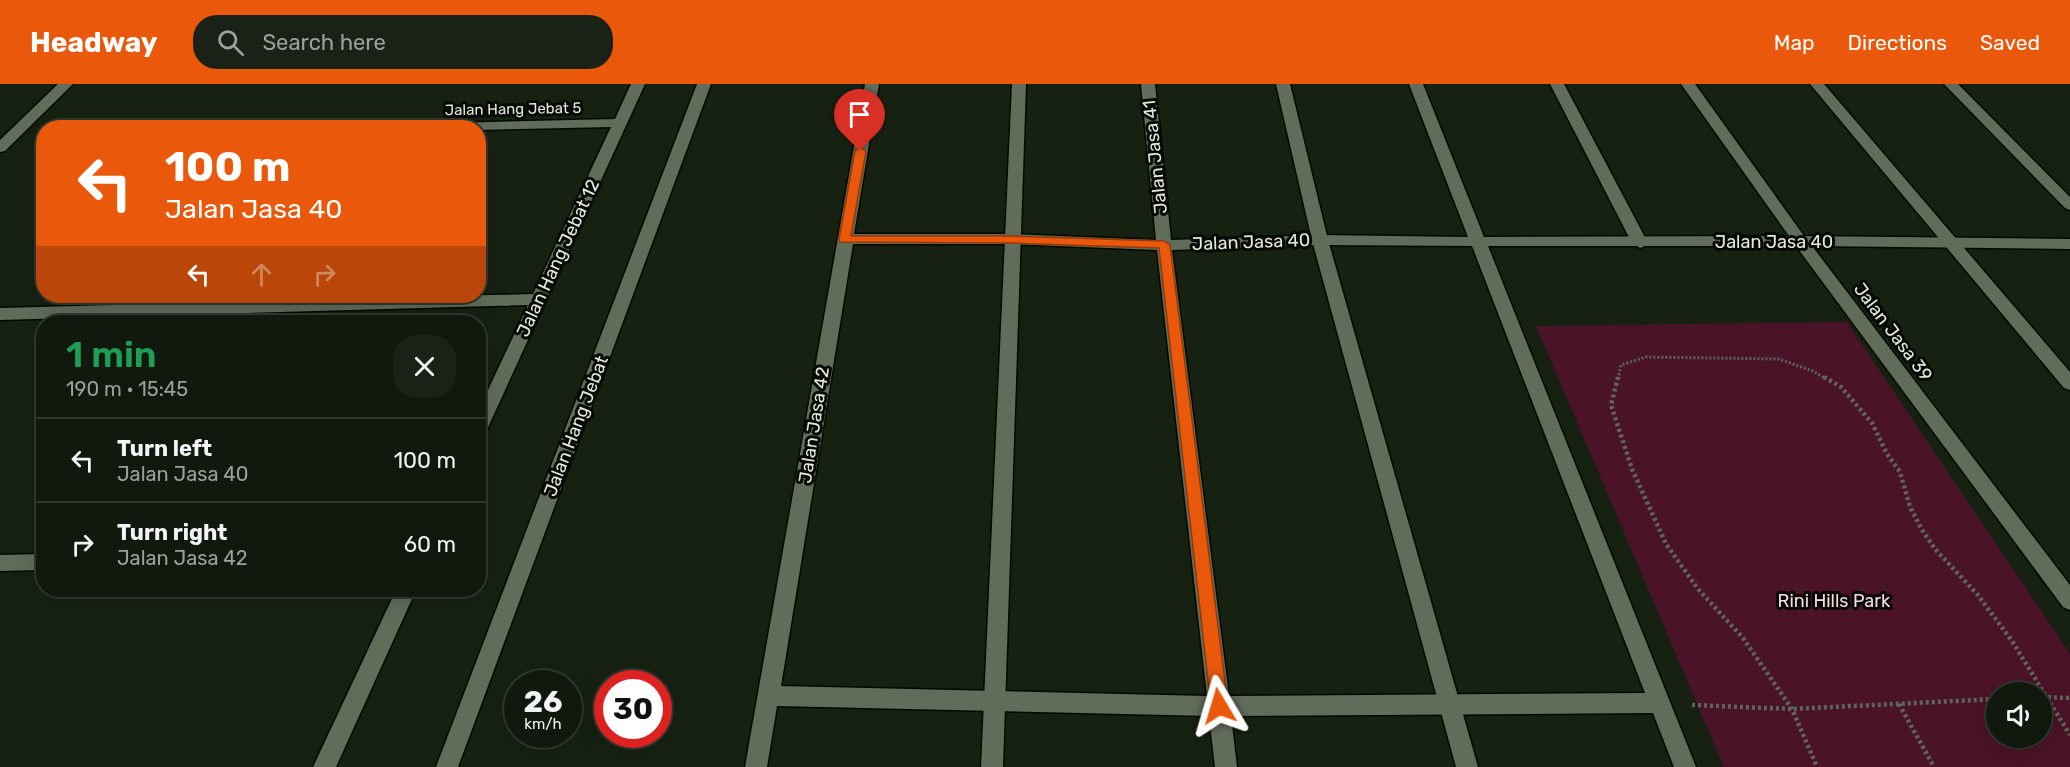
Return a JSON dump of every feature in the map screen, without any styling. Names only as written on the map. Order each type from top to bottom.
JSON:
[{"type":"street","points":[[0,148],[66,84]]},
{"type":"street","name":"Jalan Hang Jebat 12","points":[[486,414],[638,84]]},
{"type":"street","name":"Jalan Hang Jebat","points":[[447,767],[704,84]]},
{"type":"street","name":"Jalan Jasa 42","points":[[756,767],[770,696],[844,239],[872,84]]},
{"type":"street","points":[[992,767],[1019,84]]},
{"type":"street","name":"Jalan Jasa 41","points":[[1148,84],[1164,245],[1226,767]]},
{"type":"street","points":[[1283,84],[1320,240],[1467,767]]},
{"type":"street","points":[[1416,84],[1685,767]]},
{"type":"street","points":[[1557,84],[1640,243]]},
{"type":"street","name":"Jalan Jasa 39","points":[[1688,84],[1800,241],[2070,601]]},
{"type":"street","points":[[1817,84],[2070,384]]},
{"type":"street","points":[[1951,84],[2070,205]]},
{"type":"street","name":"Jalan Hang Jebat 5","points":[[486,126],[620,123]]},
{"type":"street","name":"Jalan Jasa 40","points":[[844,239],[1012,239],[1164,245],[1320,240],[2070,244]]},
{"type":"street","points":[[486,300],[539,299]]},
{"type":"street","points":[[0,314],[395,303]]},
{"type":"street","points":[[0,563],[36,562]]},
{"type":"street","points":[[324,767],[403,597]]},
{"type":"street","points":[[770,696],[1219,706],[1660,703]]},
{"type":"path","points":[[1817,767],[1792,709],[1743,638],[1698,589],[1666,544],[1632,469],[1611,405],[1621,365],[1647,357],[1779,359],[1813,371],[1841,387],[1872,423],[1887,454],[1900,472],[1910,507],[1935,549],[1977,594],[2039,682]]},
{"type":"path","points":[[2052,696],[2070,698]]},
{"type":"path","points":[[1660,703],[1792,709],[1986,700]]},
{"type":"path","points":[[2052,703],[2070,735]]},
{"type":"path","points":[[1899,704],[1934,767]]},
{"type":"green space","name":"Rini Hills Park","points":[[1847,322],[2070,654],[2070,767],[1724,767],[1536,326]]},
{"type":"route","points":[[860,151],[844,239],[1012,239],[1164,245],[1219,706]]}]
